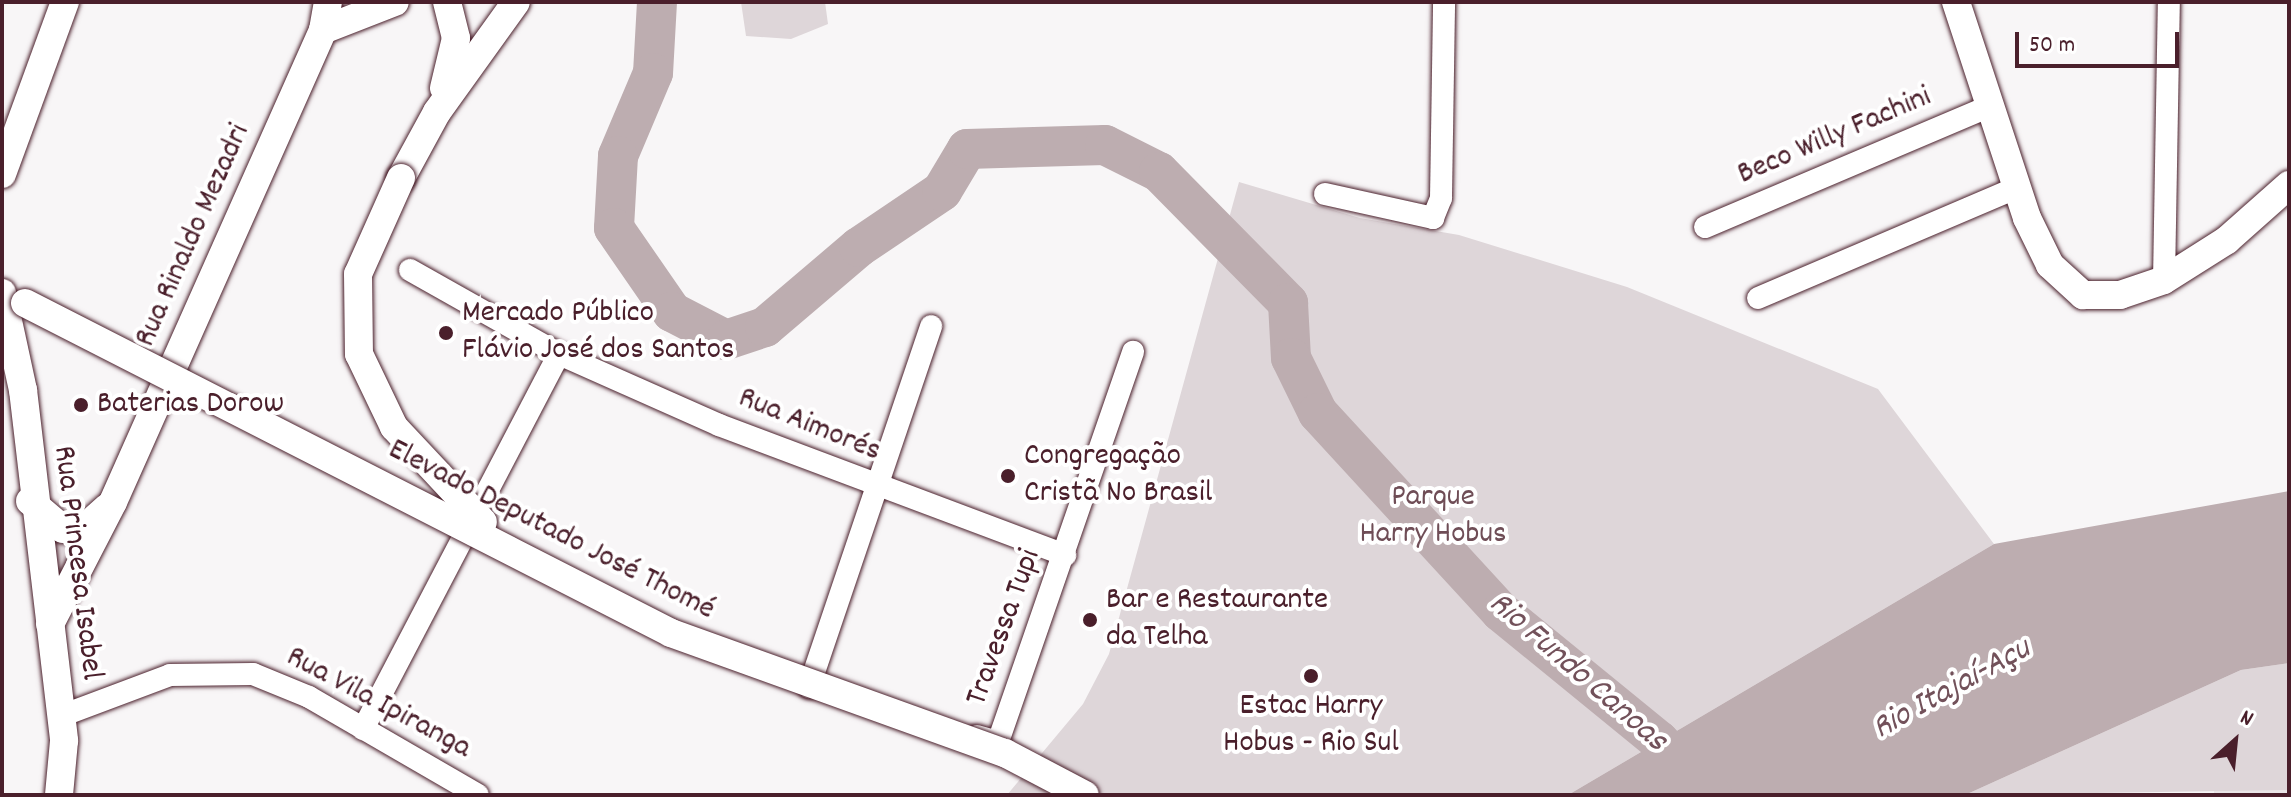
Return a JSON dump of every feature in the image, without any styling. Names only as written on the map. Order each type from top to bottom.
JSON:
[{"type":"street","points":[[2,174],[65,2]]},
{"type":"street","name":"Rua Rinaldo Mezadri","points":[[50,624],[113,502],[323,30],[328,2]]},
{"type":"street","points":[[323,30],[395,2]]},
{"type":"street","points":[[437,112],[456,38],[447,2]]},
{"type":"street","points":[[516,2],[437,112],[401,178],[358,274],[359,354],[416,456],[524,556]]},
{"type":"street","points":[[1325,194],[1433,218],[1441,198],[1444,2]]},
{"type":"street","points":[[1956,2],[2016,188],[2064,284],[2103,298],[2164,280],[2227,240],[2289,185]]},
{"type":"street","points":[[2164,280],[2169,2]]},
{"type":"street","name":"Beco Willy Fachini","points":[[1705,227],[1990,106]]},
{"type":"street","points":[[1758,298],[2016,188]]},
{"type":"street","name":"Rua Aimorés","points":[[410,270],[559,354],[876,487],[1065,555]]},
{"type":"street","name":"Elevado Deputado José Thomé","points":[[10,296],[728,658],[1005,753],[1085,795]]},
{"type":"street","name":"Rua Princesa Isabel","points":[[10,296],[23,390],[30,501],[61,716],[59,795]]},
{"type":"street","points":[[168,378],[679,638],[809,687],[931,326]]},
{"type":"street","name":"Travessa Tupi","points":[[809,687],[998,742],[1133,352]]},
{"type":"street","points":[[363,729],[559,354]]},
{"type":"street","points":[[30,501],[63,529],[89,524],[113,502]]},
{"type":"street","name":"Rua Vila Ipiranga","points":[[61,716],[170,675],[226,671],[282,685],[478,795]]},
{"type":"shaded area","points":[[2214,788],[2289,790],[2289,795],[2214,795]]},
{"type":"green space","points":[[741,2],[825,2],[828,24],[791,39],[746,36]]},
{"type":"green space","name":"Parque Harry Hobus","points":[[1239,182],[1360,218],[1459,235],[1627,287],[1878,389],[1994,544],[1568,795],[1007,795],[1083,704],[1109,654]]},
{"type":"green space","points":[[95,522],[51,609],[50,523]]},
{"type":"green space","points":[[2289,663],[2289,790],[1965,795],[2241,670]]},
{"type":"water","name":"Rio Itajaí-Açu","points":[[2289,491],[2289,663],[2241,670],[1965,795],[1568,795],[1994,544]]},
{"type":"waterway","name":"Rio Fundo Canoas","points":[[657,2],[653,73],[618,156],[614,228],[672,312],[726,340],[765,327],[859,247],[942,191],[967,149],[1105,145],[1159,172],[1288,303],[1291,358],[1318,413],[1501,612],[1659,741],[1712,795]]},
{"type":"place","name":"Mercado Público Flávio José dos Santos","points":[[446,333]]},
{"type":"place","name":"Baterias Dorow","points":[[81,405]]},
{"type":"place","name":"Congregação Cristã No Brasil","points":[[1008,476]]},
{"type":"place","name":"Bar e Restaurante da Telha","points":[[1090,620]]},
{"type":"place","name":"Estac Harry Hobus - Rio Sul","points":[[1311,676]]}]
